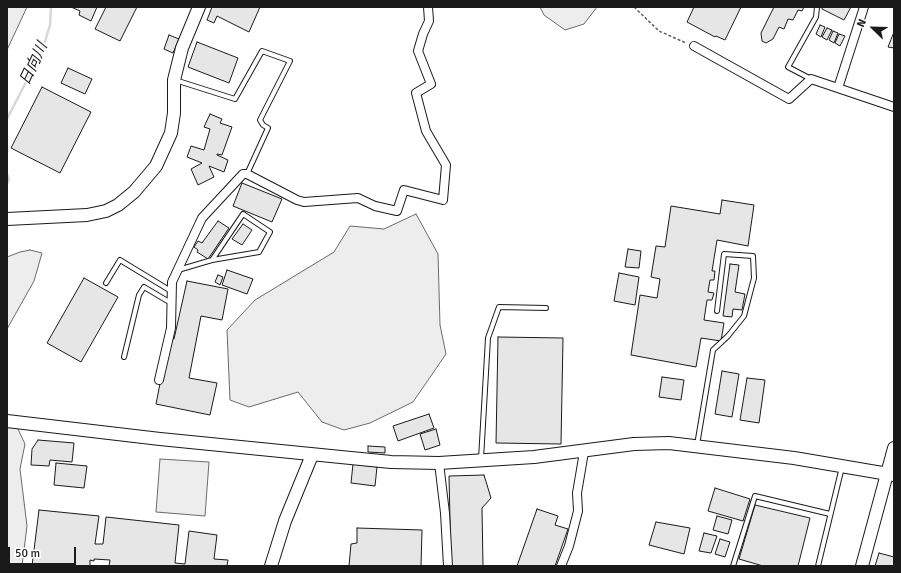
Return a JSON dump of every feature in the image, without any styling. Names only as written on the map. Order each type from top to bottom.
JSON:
[{"type":"street","points":[[7,219],[87,215],[106,211],[118,205],[134,192],[156,166],[171,132],[174,113],[174,80],[182,48],[199,7]]},
{"type":"street","points":[[159,380],[171,328],[172,282],[202,218],[243,174],[247,174],[297,200],[304,202],[358,198],[375,206],[397,211],[404,190],[443,200],[446,165],[426,131],[416,93],[431,84],[418,51],[423,34],[430,21],[428,7]]},
{"type":"street","points":[[838,88],[864,7]]},
{"type":"street","points":[[694,46],[789,99],[811,79],[894,107]]},
{"type":"street","points":[[7,422],[312,455],[391,462],[438,463],[481,461],[584,452],[634,444],[669,443],[697,445],[843,465],[890,474]]},
{"type":"street","points":[[862,566],[890,474],[894,448]]},
{"type":"street","points":[[561,566],[569,546],[578,511],[577,493],[584,452]]},
{"type":"street","points":[[271,566],[285,521],[312,455]]},
{"type":"street","points":[[438,463],[445,513],[448,566]]},
{"type":"lane","points":[[811,79],[788,67],[816,17],[817,7]]},
{"type":"lane","points":[[174,80],[235,99],[262,51],[290,61],[260,120],[268,128],[247,174]]},
{"type":"lane","points":[[177,270],[212,260],[259,252],[270,232],[243,214],[212,260]]},
{"type":"lane","points":[[697,445],[713,350],[728,336],[744,316],[754,278],[753,256],[724,254],[717,311]]},
{"type":"lane","points":[[106,283],[120,260],[172,291]]},
{"type":"lane","points":[[124,357],[139,295],[144,287],[171,303]]},
{"type":"lane","points":[[481,461],[488,338],[499,307],[546,308]]},
{"type":"lane","points":[[818,566],[843,465]]},
{"type":"lane","points":[[733,566],[755,496],[830,514]]},
{"type":"path","points":[[634,7],[659,31],[694,46]]},
{"type":"shaded area","points":[[7,7],[27,7],[7,50]]},
{"type":"shaded area","points":[[540,7],[597,7],[584,24],[565,30],[544,15]]},
{"type":"shaded area","points":[[416,214],[438,254],[440,325],[446,354],[413,402],[370,423],[344,430],[322,422],[298,392],[249,407],[230,400],[227,330],[255,300],[334,252],[350,226],[384,229]]},
{"type":"shaded area","points":[[30,250],[42,253],[34,281],[7,329],[7,257]]},
{"type":"shaded area","points":[[7,427],[17,427],[25,444],[20,469],[27,526],[22,566],[7,566]]},
{"type":"shaded area","points":[[160,459],[209,462],[205,516],[156,512]]},
{"type":"building","points":[[71,7],[97,7],[91,21],[79,15],[80,11]]},
{"type":"building","points":[[106,7],[137,7],[120,41],[95,29]]},
{"type":"building","points":[[212,7],[260,7],[249,32],[217,16],[214,23],[207,20]]},
{"type":"building","points":[[694,7],[741,7],[725,40],[716,36],[715,37],[687,22]]},
{"type":"building","points":[[774,7],[804,7],[802,11],[798,10],[793,20],[788,19],[784,29],[779,27],[773,39],[766,43],[762,41],[761,33]]},
{"type":"building","points":[[822,7],[851,7],[844,20],[822,9]]},
{"type":"building","points":[[820,25],[825,27],[821,37],[816,34]]},
{"type":"building","points":[[827,28],[832,30],[827,40],[822,37]]},
{"type":"building","points":[[833,31],[838,33],[834,43],[829,40]]},
{"type":"building","points":[[894,32],[894,48],[888,47]]},
{"type":"building","points":[[839,34],[845,36],[840,46],[835,43]]},
{"type":"building","points":[[169,35],[179,39],[173,53],[164,49]]},
{"type":"building","points":[[197,42],[238,58],[229,83],[188,67]]},
{"type":"building","points":[[68,68],[92,79],[85,94],[61,83]]},
{"type":"building","points":[[42,87],[91,112],[60,173],[11,148]]},
{"type":"building","points":[[210,114],[222,119],[220,123],[232,127],[222,155],[217,154],[228,160],[224,172],[209,166],[214,177],[198,185],[191,169],[202,163],[187,157],[191,146],[204,150],[210,129],[204,127]]},
{"type":"building","points":[[242,183],[282,199],[272,222],[233,206]]},
{"type":"building","points":[[722,200],[754,205],[748,246],[717,240],[712,271],[715,271],[714,280],[710,280],[708,292],[714,293],[712,300],[707,300],[704,320],[724,323],[721,341],[701,338],[696,367],[631,355],[640,295],[657,298],[660,279],[651,277],[656,246],[665,247],[671,206],[720,214]]},
{"type":"building","points":[[218,221],[229,228],[208,259],[197,252],[198,250],[194,247],[198,241],[202,243]]},
{"type":"building","points":[[243,224],[252,230],[242,245],[232,239]]},
{"type":"building","points":[[628,249],[641,251],[639,268],[625,267]]},
{"type":"building","points":[[730,264],[739,265],[735,292],[745,294],[742,310],[733,309],[732,317],[723,316]]},
{"type":"building","points":[[227,270],[253,279],[247,294],[222,285]]},
{"type":"building","points":[[619,273],[639,277],[635,305],[614,301]]},
{"type":"building","points":[[218,275],[223,277],[220,285],[215,282]]},
{"type":"building","points":[[84,278],[118,297],[81,362],[47,343]]},
{"type":"building","points":[[187,281],[228,289],[222,320],[201,316],[189,378],[217,383],[210,415],[156,404],[169,338],[174,339]]},
{"type":"building","points":[[498,337],[563,338],[561,444],[496,443]]},
{"type":"building","points":[[722,371],[739,374],[732,417],[715,414]]},
{"type":"building","points":[[662,377],[684,380],[681,400],[659,397]]},
{"type":"building","points":[[747,378],[765,380],[759,423],[740,420]]},
{"type":"building","points":[[429,414],[434,428],[398,441],[393,426]]},
{"type":"building","points":[[436,429],[440,445],[425,450],[420,434]]},
{"type":"building","points":[[38,440],[74,443],[72,462],[50,460],[49,466],[31,465],[32,449]]},
{"type":"building","points":[[368,446],[385,447],[385,453],[368,452]]},
{"type":"building","points":[[56,463],[87,466],[84,488],[54,485]]},
{"type":"building","points":[[353,464],[377,467],[375,486],[351,483]]},
{"type":"building","points":[[484,475],[491,498],[482,508],[483,566],[451,566],[449,476]]},
{"type":"building","points":[[715,488],[750,499],[743,521],[708,511]]},
{"type":"building","points":[[755,505],[810,518],[798,566],[763,566],[739,559]]},
{"type":"building","points":[[537,509],[558,516],[555,525],[568,529],[555,566],[517,566]]},
{"type":"building","points":[[39,510],[99,516],[95,544],[103,544],[106,517],[179,525],[175,563],[185,564],[189,531],[217,535],[214,559],[228,560],[227,566],[109,566],[110,560],[94,559],[94,561],[90,560],[90,566],[32,566]]},
{"type":"building","points":[[717,516],[732,520],[728,534],[713,530]]},
{"type":"building","points":[[656,522],[690,528],[684,554],[649,545]]},
{"type":"building","points":[[357,528],[422,530],[421,566],[349,566],[351,544],[357,543]]},
{"type":"building","points":[[704,533],[717,536],[711,553],[699,551]]},
{"type":"building","points":[[720,539],[730,542],[725,557],[715,554]]},
{"type":"building","points":[[879,553],[894,557],[894,566],[875,566]]},
{"type":"waterway","name":"日向川","points":[[7,119],[42,51],[50,25],[51,7]]},
{"type":"waterway","name":"日向川","points":[[7,174],[9,179],[7,184]]}]
